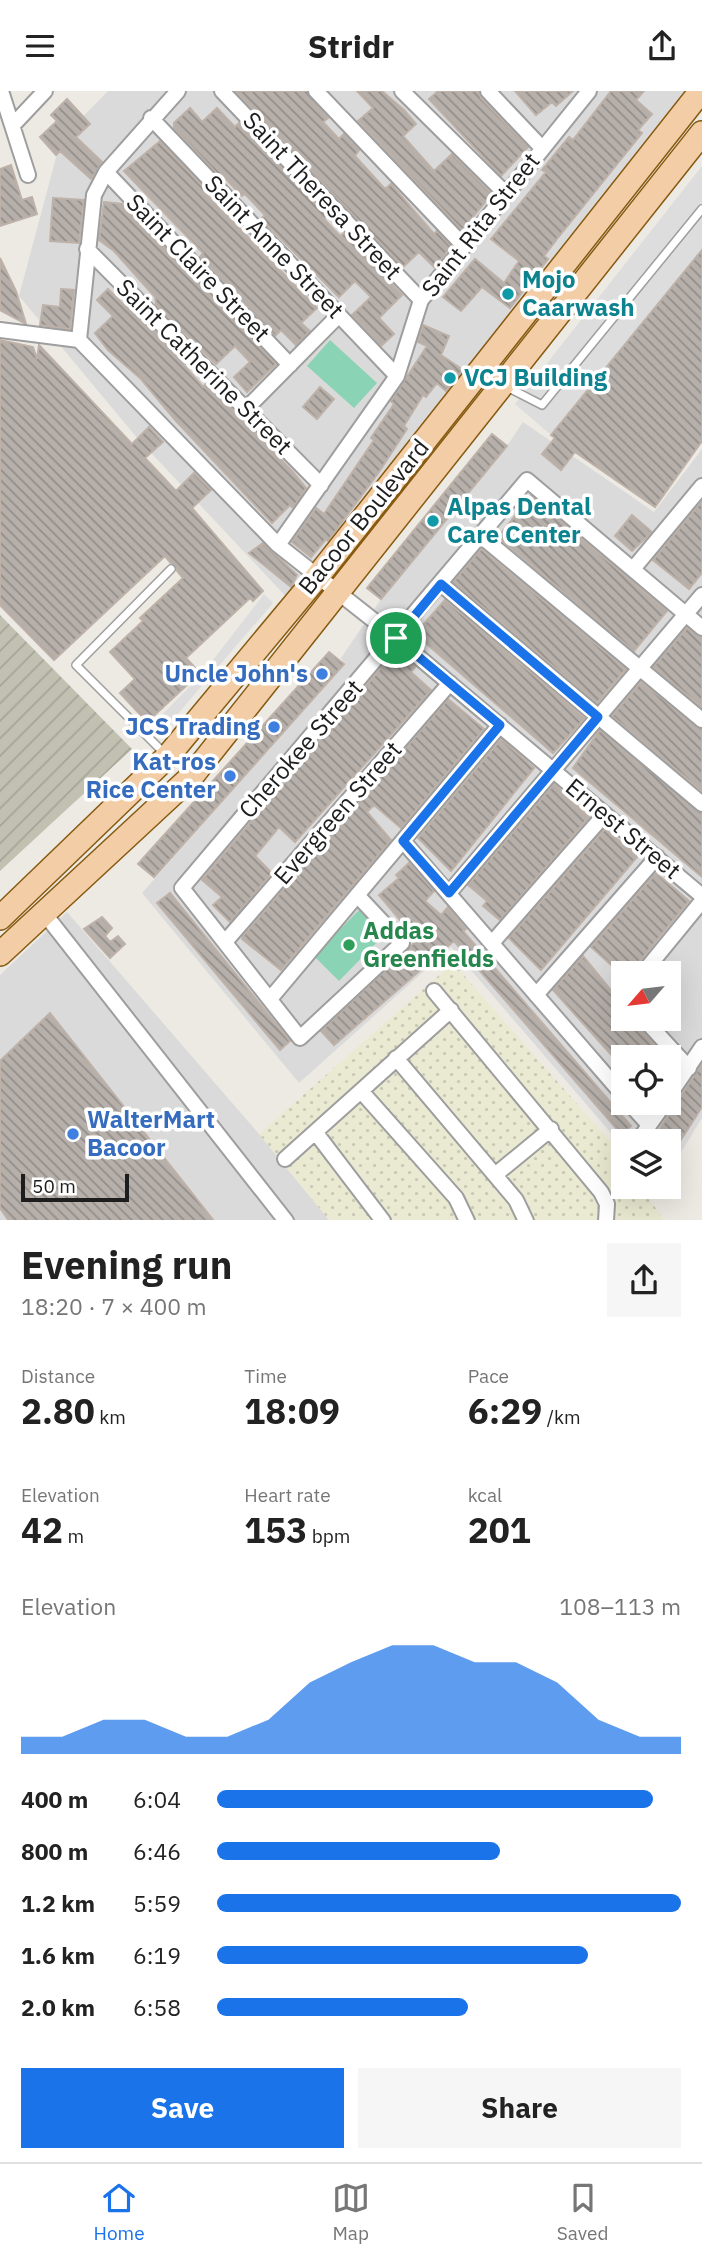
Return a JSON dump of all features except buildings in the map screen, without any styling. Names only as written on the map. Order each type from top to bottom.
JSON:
[{"type":"main road","name":"Bacoor Boulevard","points":[[0,918],[168,757],[317,577],[701,91]]},
{"type":"main road","name":"Bacoor Boulevard","points":[[0,954],[192,776],[335,592],[702,133]]},
{"type":"street","points":[[1,91],[28,175]]},
{"type":"street","points":[[13,125],[45,91]]},
{"type":"street","points":[[79,340],[94,195],[106,172],[151,118],[178,91]]},
{"type":"street","name":"Saint Theresa Street","points":[[222,91],[421,300]]},
{"type":"street","points":[[316,91],[463,245]]},
{"type":"street","points":[[402,91],[506,194]]},
{"type":"street","points":[[488,91],[542,148]]},
{"type":"street","name":"Saint Rita Street","points":[[278,545],[397,376],[421,300],[589,91]]},
{"type":"street","name":"Saint Anne Street","points":[[151,118],[397,376]]},
{"type":"street","name":"Saint Claire Street","points":[[106,172],[290,365]]},
{"type":"street","name":"Saint Catherine Street","points":[[87,249],[321,485]]},
{"type":"street","points":[[246,409],[339,315]]},
{"type":"street","points":[[0,330],[79,340],[278,545],[317,577]]},
{"type":"street","name":"Cherokee Street","points":[[225,942],[183,888],[527,480],[633,569]]},
{"type":"street","points":[[702,487],[633,569],[702,628]]},
{"type":"street","points":[[481,536],[702,720]]},
{"type":"street","name":"Ernest Street","points":[[317,577],[450,683],[702,898]]},
{"type":"street","points":[[441,584],[702,804]]},
{"type":"street","points":[[449,893],[702,594]]},
{"type":"street","name":"Evergreen Street","points":[[225,942],[450,683]]},
{"type":"street","points":[[270,999],[500,725]]},
{"type":"street","points":[[492,943],[605,814]]},
{"type":"street","points":[[403,841],[611,1081]]},
{"type":"street","points":[[536,995],[657,857]]},
{"type":"street","points":[[225,942],[300,1038],[402,943],[357,895]]},
{"type":"street","points":[[652,961],[702,898]]},
{"type":"street","points":[[44,913],[286,1220]]},
{"type":"street","points":[[434,991],[601,1192],[607,1204],[606,1220]]},
{"type":"street","points":[[285,1159],[450,1010]]},
{"type":"street","points":[[655,1031],[689,1068]]},
{"type":"street","points":[[681,1079],[702,1047]]},
{"type":"street","points":[[396,1058],[516,1200],[526,1220]]},
{"type":"street","points":[[361,1091],[456,1198],[467,1220]]},
{"type":"street","points":[[640,1115],[649,1125]]},
{"type":"street","points":[[646,1129],[656,1115]]},
{"type":"street","points":[[495,1175],[551,1129]]},
{"type":"street","points":[[316,1133],[383,1220]]},
{"type":"lane","points":[[501,384],[542,405],[702,209]]},
{"type":"lane","points":[[168,757],[76,665],[171,569]]},
{"type":"shaded area","points":[[108,91],[701,91],[294,605],[138,439],[19,296],[61,139]]},
{"type":"shaded area","points":[[702,166],[702,250],[551,435],[515,404]]},
{"type":"shaded area","points":[[523,422],[654,512],[702,449],[702,1118],[681,1152],[681,1129],[611,1129],[611,1133],[451,947],[299,1083],[142,893],[344,664],[341,658],[381,599],[507,446]]},
{"type":"shaded area","points":[[264,594],[273,603],[164,730],[156,721],[203,673]]},
{"type":"shaded area","points":[[0,615],[132,749],[0,871]]},
{"type":"shaded area","points":[[67,912],[259,1134],[329,1220],[0,1220],[0,975]]},
{"type":"green space","points":[[330,340],[377,383],[354,408],[307,366]]},
{"type":"green space","name":"Addas Greenfields","points":[[359,910],[384,935],[339,981],[314,956]]},
{"type":"green space","points":[[453,963],[611,1142],[611,1199],[649,1199],[664,1220],[329,1220],[259,1134]]},
{"type":"place","name":"Mojo Caarwash","points":[[508,294]]},
{"type":"place","name":"VCJ Building","points":[[450,378]]},
{"type":"place","name":"Alpas Dental Care Center","points":[[433,521]]},
{"type":"place","name":"Uncle John's","points":[[322,674]]},
{"type":"place","name":"JCS Trading","points":[[274,727]]},
{"type":"place","name":"Kat-ros Rice Center","points":[[230,776]]},
{"type":"place","name":"Addas Greenfields","points":[[349,945]]},
{"type":"place","name":"WalterMart Bacoor","points":[[73,1134]]},
{"type":"route","points":[[441,584],[598,717],[449,893],[403,841],[500,725],[396,638],[441,584]]}]
